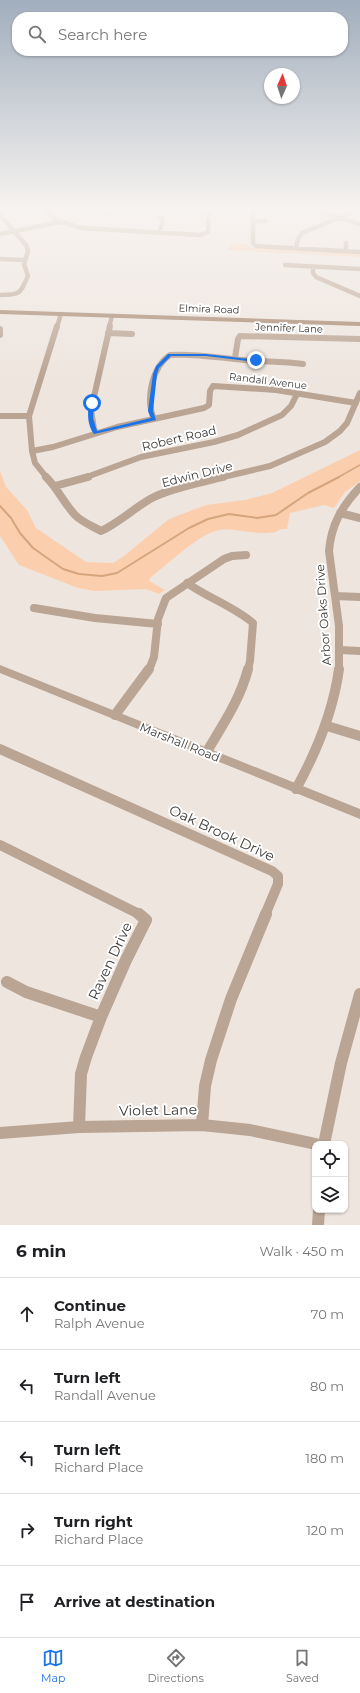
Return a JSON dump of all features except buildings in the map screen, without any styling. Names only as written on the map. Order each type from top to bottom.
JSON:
[{"type":"main road","name":"Elmira Road","points":[[0,311],[360,324]]},
{"type":"street","points":[[0,295],[12,295],[21,292],[28,274],[24,265]]},
{"type":"street","points":[[287,265],[360,269]]},
{"type":"street","points":[[312,267],[313,273],[316,277],[360,296]]},
{"type":"street","name":"Edwin Drive","points":[[59,314],[29,416],[32,451],[35,463],[41,472],[55,486],[74,514],[82,522],[101,531],[116,524],[136,507],[154,497],[175,489],[264,468],[326,442],[340,431],[347,423],[360,393]]},
{"type":"street","points":[[96,432],[94,429],[91,410],[112,316]]},
{"type":"street","points":[[0,329],[0,335]]},
{"type":"street","points":[[108,333],[132,334]]},
{"type":"street","name":"Jennifer Lane","points":[[235,358],[238,339],[240,336],[360,339]]},
{"type":"street","points":[[154,419],[150,411],[155,374],[157,367],[172,354],[206,355],[303,364]]},
{"type":"street","name":"Randall Avenue","points":[[32,451],[69,443],[96,432],[195,410],[209,405],[210,391],[213,386],[276,390],[356,403]]},
{"type":"street","name":"Robert Road","points":[[55,486],[92,476],[141,457],[214,442],[238,435],[282,415],[291,406],[297,394]]},
{"type":"street","points":[[0,416],[29,416]]},
{"type":"street","name":"Arbor Oaks Drive","points":[[296,789],[314,757],[327,726],[338,680],[340,650],[329,551],[330,539],[335,520],[347,500],[360,487]]},
{"type":"street","points":[[340,513],[360,518]]},
{"type":"street","points":[[115,715],[149,670],[154,657],[162,604],[166,598],[224,559],[232,556],[246,555]]},
{"type":"street","points":[[187,583],[224,604],[252,623],[250,661],[244,686],[229,715],[206,753]]},
{"type":"street","points":[[335,596],[360,597]]},
{"type":"street","points":[[34,608],[93,619],[158,624]]},
{"type":"street","points":[[340,650],[360,651]]},
{"type":"street","name":"Marshall Road","points":[[0,669],[360,814]]},
{"type":"street","points":[[327,726],[360,736]]},
{"type":"street","name":"Oak Brook Drive","points":[[0,749],[196,835],[272,871],[278,876],[278,884],[231,999],[211,1060],[205,1086],[202,1126]]},
{"type":"street","name":"Raven Drive","points":[[0,845],[140,914],[146,920],[126,960],[101,1017],[81,1074],[79,1128]]},
{"type":"street","points":[[7,982],[26,992],[101,1017]]},
{"type":"street","points":[[325,1141],[341,1064],[360,994]]},
{"type":"street","name":"Violet Lane","points":[[0,1133],[79,1128],[202,1126],[250,1130],[312,1143]]},
{"type":"street","points":[[318,1225],[319,1213]]},
{"type":"shaded area","points":[[360,450],[360,481],[345,492],[334,508],[324,505],[290,513],[287,529],[281,529],[276,532],[260,533],[220,530],[203,536],[151,577],[149,581],[165,590],[159,594],[146,589],[94,591],[78,588],[19,565],[0,536],[0,471],[6,487],[27,510],[36,528],[86,562],[113,563],[124,556],[169,519],[206,505],[245,500],[272,493]]},
{"type":"waterway","points":[[337,478],[360,465]]},
{"type":"waterway","points":[[0,506],[11,518],[20,533],[33,548],[63,569],[79,574],[102,576],[117,573],[189,528],[208,519],[229,514],[257,518],[276,515],[308,493],[339,477]]},
{"type":"route","points":[[92,403],[91,418],[96,432],[154,419],[150,411],[155,374],[157,367],[170,354],[222,356],[256,360]]}]
